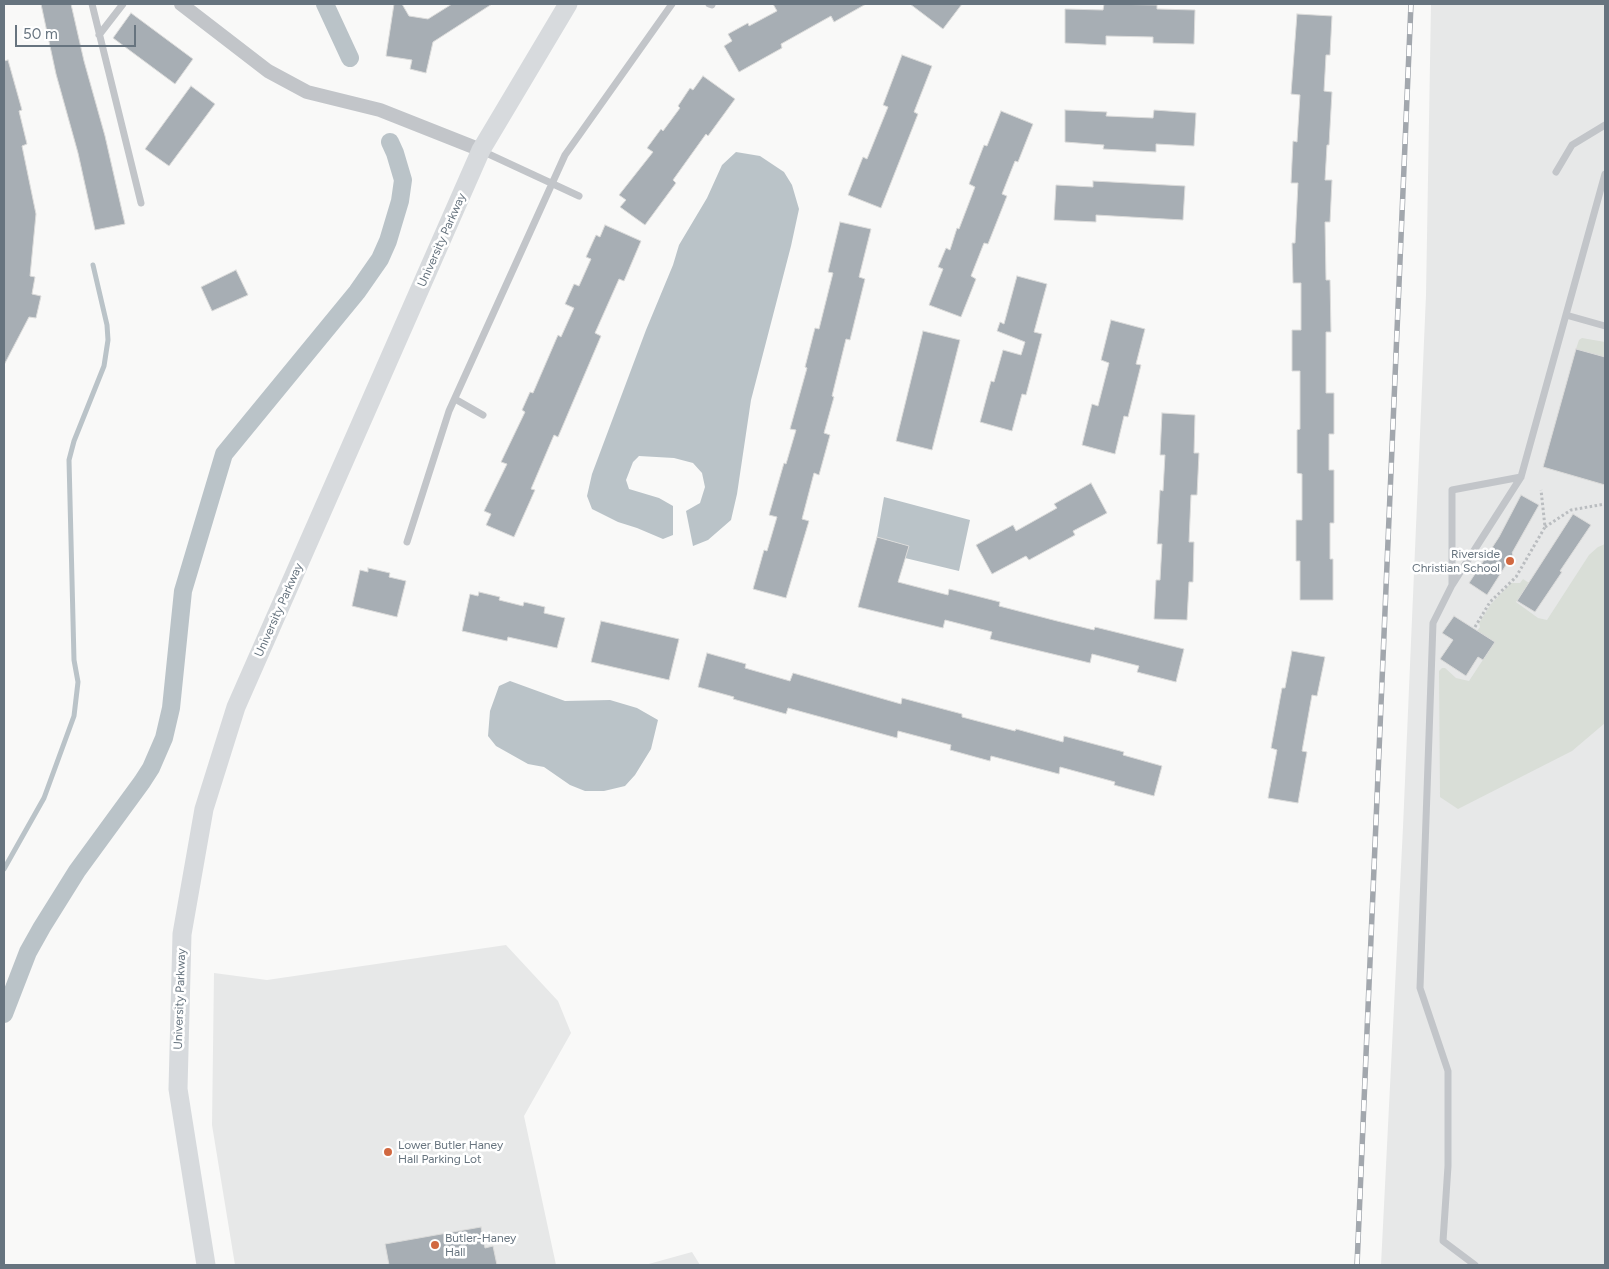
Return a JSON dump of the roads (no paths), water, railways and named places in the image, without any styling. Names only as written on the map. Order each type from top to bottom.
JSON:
[{"type":"main road","name":"University Parkway","points":[[206,1265],[178,1089],[182,934],[204,809],[236,707],[482,150],[568,4]]},
{"type":"street","points":[[181,4],[268,71],[307,92],[380,110],[482,150]]},
{"type":"lane","points":[[92,4],[141,203]]},
{"type":"lane","points":[[100,35],[123,4]]},
{"type":"lane","points":[[407,542],[449,411],[565,155],[672,4]]},
{"type":"lane","points":[[1556,172],[1572,145],[1605,125]]},
{"type":"lane","points":[[482,150],[579,196]]},
{"type":"lane","points":[[1476,1265],[1443,1241],[1448,1166],[1448,1071],[1420,988],[1433,624],[1452,585],[1521,477],[1605,174]]},
{"type":"lane","points":[[1566,316],[1605,326]]},
{"type":"lane","points":[[455,399],[483,416]]},
{"type":"lane","points":[[1452,585],[1452,490],[1521,477]]},
{"type":"waterway","points":[[325,4],[350,58]]},
{"type":"waterway","points":[[4,1014],[28,952],[42,927],[77,871],[142,782],[151,768],[164,738],[171,708],[183,591],[224,454],[357,292],[380,259],[388,241],[400,201],[403,180],[390,142]]},
{"type":"waterway","points":[[4,869],[44,798],[74,716],[78,682],[74,660],[69,460],[74,441],[104,366],[108,340],[107,325],[93,265]]},
{"type":"railway","points":[[1357,1265],[1411,4]]},
{"type":"place","name":"Riverside Christian School","points":[[1510,561]]},
{"type":"place","name":"Lower Butler Haney Hall Parking Lot","points":[[388,1152]]},
{"type":"place","name":"Butler-Haney Hall","points":[[435,1245]]}]
